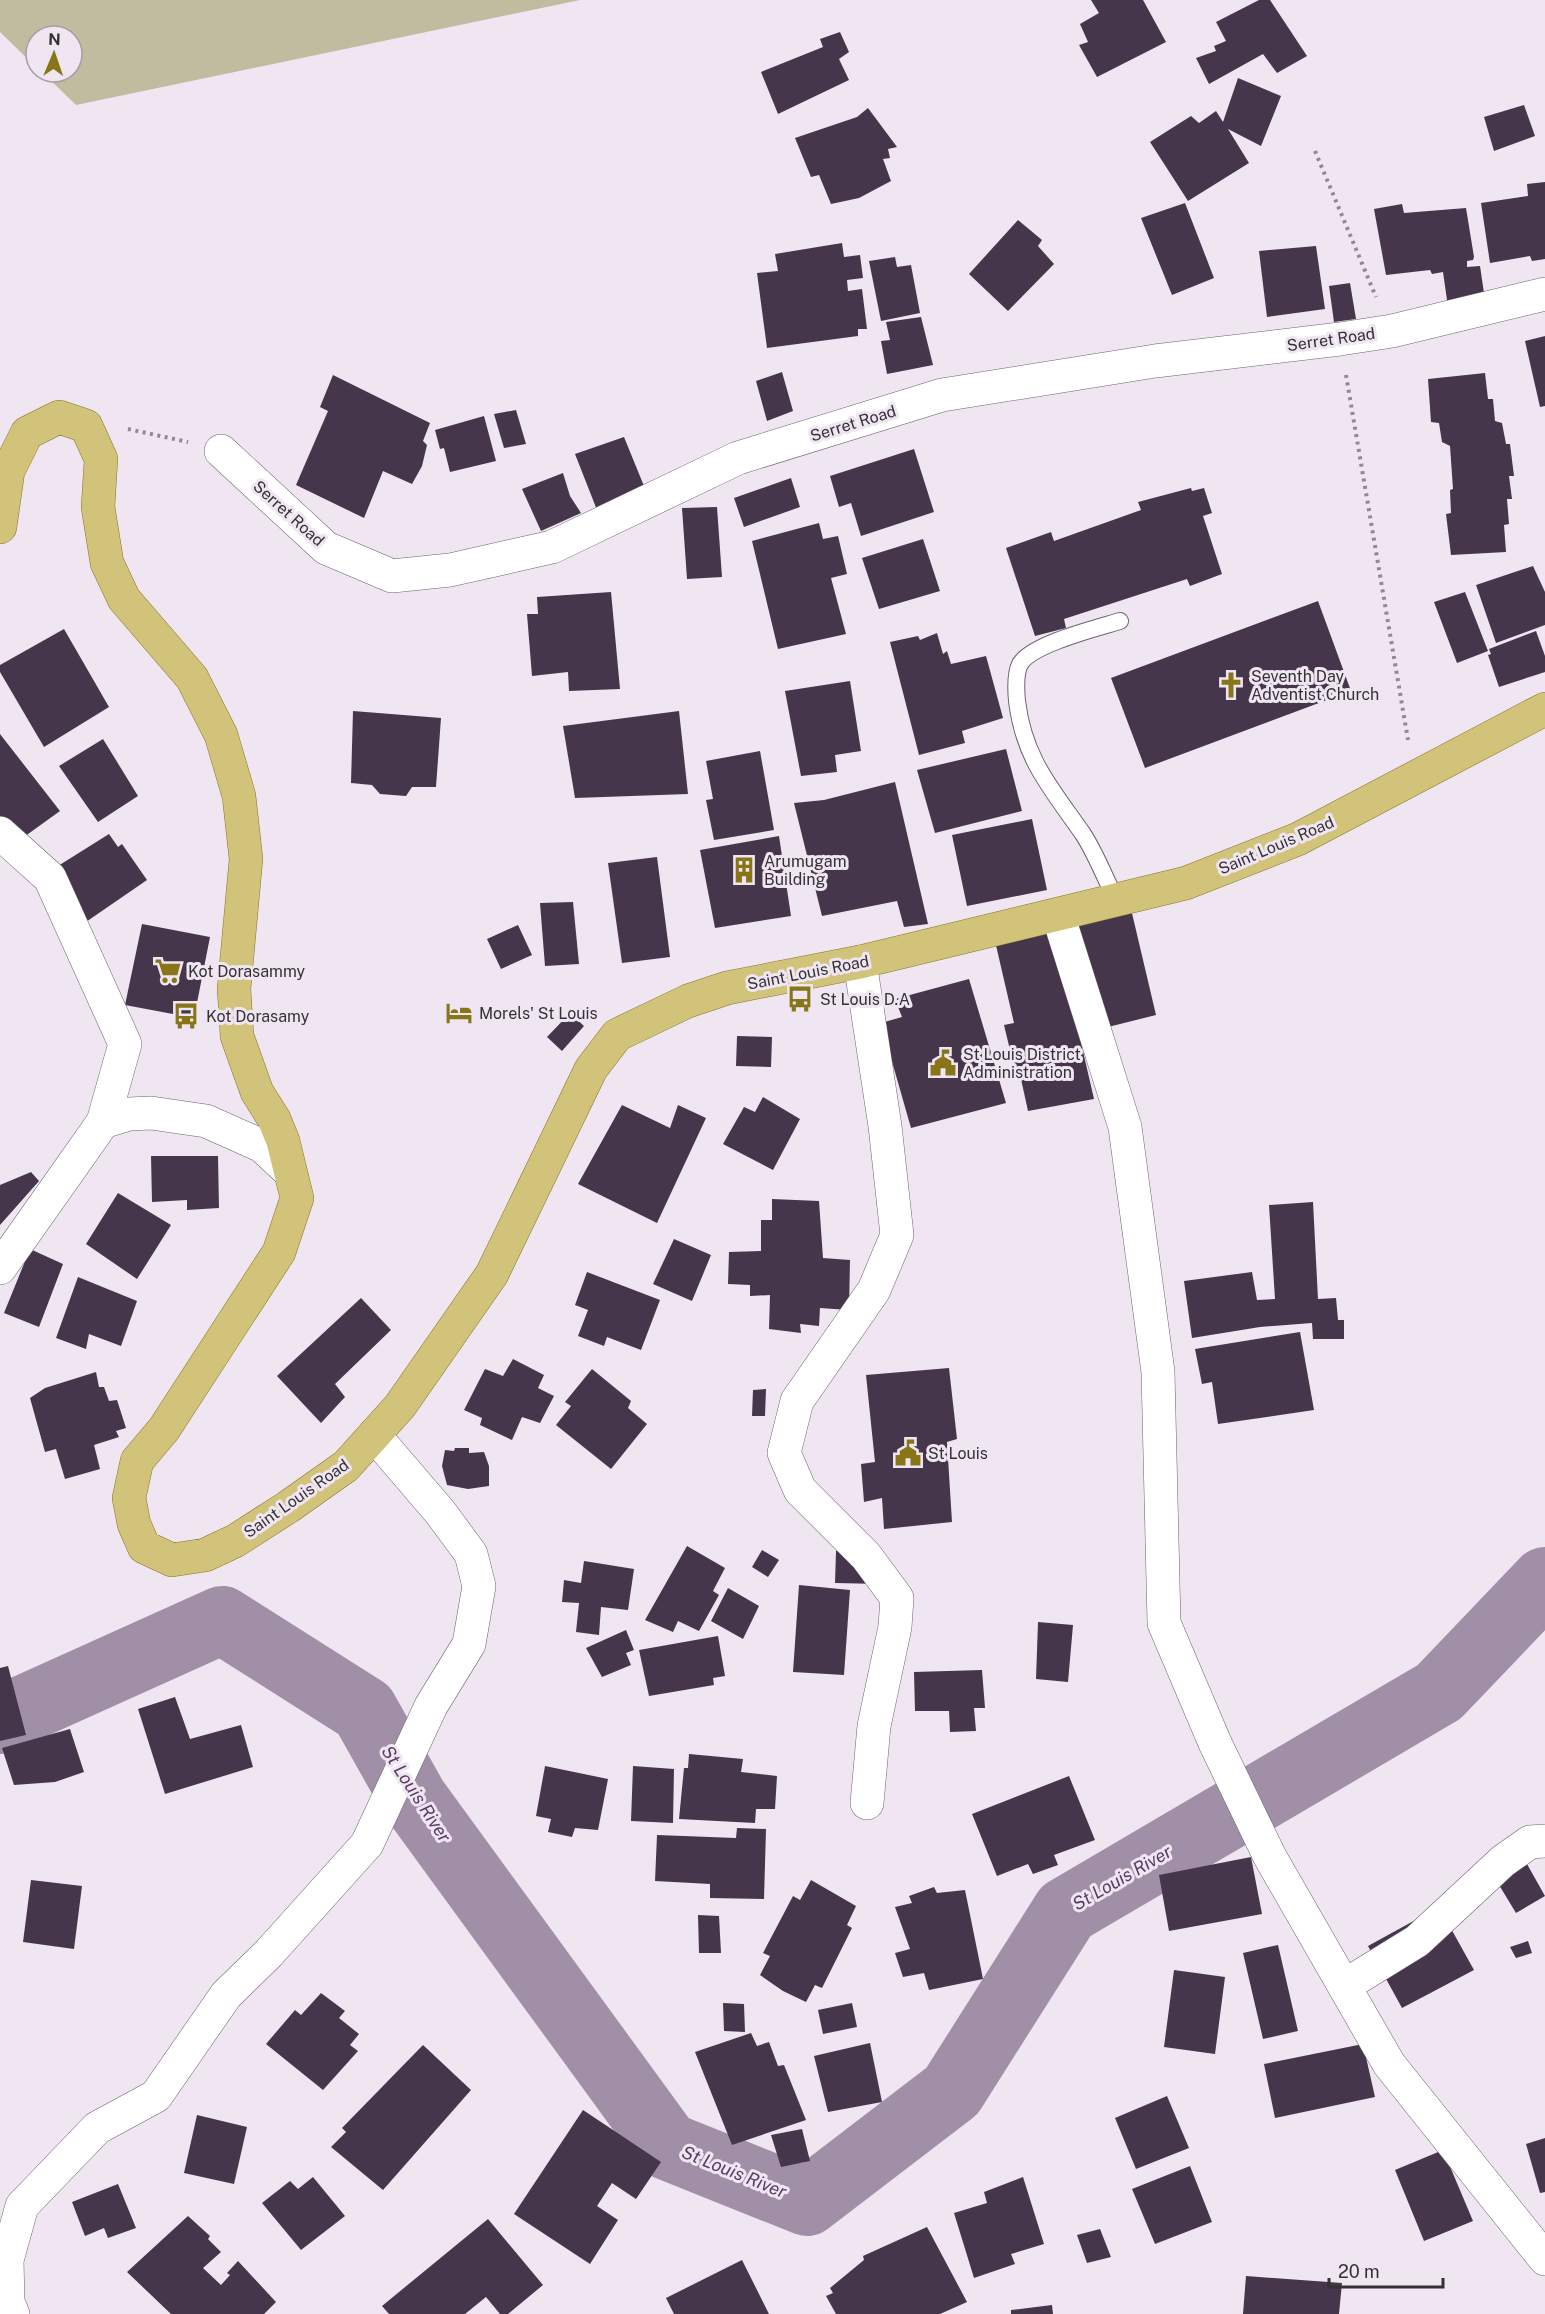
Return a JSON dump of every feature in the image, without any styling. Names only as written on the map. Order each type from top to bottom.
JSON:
[{"type":"main road","points":[[0,527],[9,471],[27,433],[59,417],[86,426]]},
{"type":"main road","name":"Saint Louis Road","points":[[86,426],[101,459],[98,507],[107,563],[124,598],[192,678],[220,735],[239,796],[246,859],[234,989],[237,1036],[257,1092],[274,1119],[283,1141],[297,1198],[279,1252],[164,1429],[137,1461],[129,1498],[134,1524],[144,1547],[172,1560],[205,1555],[235,1541],[346,1466],[400,1406],[492,1274],[591,1069],[617,1035],[688,1001],[728,988],[860,962],[1186,883],[1298,839],[1545,709]]},
{"type":"street","name":"Serret Road","points":[[221,451],[326,548],[392,576],[450,570],[552,547],[738,458],[942,395],[1155,361],[1392,331],[1545,294]]},
{"type":"street","points":[[0,833],[50,878],[125,1044],[103,1122],[0,1268]]},
{"type":"street","points":[[1058,915],[1125,1127],[1158,1372],[1164,1623],[1215,1743],[1270,1857],[1389,2064],[1545,2259]]},
{"type":"street","points":[[860,962],[885,1126],[897,1235],[874,1290],[798,1401],[784,1453],[800,1491],[866,1556],[897,1598],[895,1627],[874,1725],[867,1803]]},
{"type":"street","points":[[103,1122],[129,1114],[151,1113],[206,1121],[262,1146],[290,1172]]},
{"type":"street","points":[[13,2314],[8,2302],[7,2260],[22,2206],[97,2127],[156,2096],[226,1995],[269,1953],[367,1844],[431,1706],[469,1644],[479,1586],[471,1554],[440,1512],[374,1435]]},
{"type":"street","points":[[1344,1986],[1417,1941],[1503,1861],[1530,1842],[1545,1841]]},
{"type":"lane","points":[[1116,900],[1084,836],[1056,800],[1036,766],[1020,725],[1015,688],[1021,664],[1045,645],[1120,621]]},
{"type":"path","points":[[1315,151],[1356,255],[1392,331]]},
{"type":"path","points":[[1340,339],[1414,779]]},
{"type":"path","points":[[86,426],[144,431],[221,451]]},
{"type":"shaded area","points":[[0,0],[580,0],[76,105],[54,84],[84,84],[84,24],[24,24],[24,55],[0,32]]},
{"type":"building","points":[[1091,0],[1143,0],[1166,42],[1097,77],[1079,45],[1088,42],[1080,24],[1099,13]]},
{"type":"building","points":[[1259,0],[1270,0],[1307,56],[1277,73],[1263,54],[1209,84],[1196,58],[1216,51],[1214,46],[1226,41],[1216,22]]},
{"type":"building","points":[[840,32],[849,52],[839,59],[849,80],[778,114],[761,72],[823,47],[820,39]]},
{"type":"building","points":[[1238,78],[1281,96],[1261,146],[1228,129],[1249,163],[1188,201],[1150,142],[1191,116],[1199,123],[1216,111],[1223,122]]},
{"type":"building","points":[[1524,105],[1535,136],[1494,151],[1484,117]]},
{"type":"building","points":[[868,108],[897,147],[888,149],[890,158],[883,159],[891,181],[859,198],[831,204],[819,175],[811,177],[795,138],[857,117]]},
{"type":"building","points":[[1545,182],[1545,259],[1532,261],[1530,256],[1490,263],[1481,203],[1528,196],[1527,184]]},
{"type":"building","points":[[1185,203],[1214,278],[1172,295],[1141,218]]},
{"type":"building","points":[[1402,204],[1404,213],[1466,208],[1474,257],[1473,260],[1467,261],[1467,267],[1480,266],[1485,300],[1448,307],[1443,272],[1432,274],[1430,270],[1386,275],[1374,209]]},
{"type":"building","points":[[1018,220],[1042,240],[1038,246],[1054,264],[1008,311],[969,274]]},
{"type":"building","points":[[842,243],[844,257],[860,255],[863,278],[847,280],[848,291],[862,289],[867,329],[858,329],[858,336],[767,348],[757,273],[778,271],[775,254]]},
{"type":"building","points":[[1316,246],[1325,309],[1267,317],[1259,251]]},
{"type":"building","points":[[895,257],[897,267],[911,265],[920,313],[881,321],[869,261]]},
{"type":"building","points":[[1350,283],[1356,319],[1334,322],[1329,286]]},
{"type":"building","points":[[921,317],[933,365],[887,374],[881,341],[890,340],[886,322]]},
{"type":"building","points":[[1545,336],[1545,406],[1540,407],[1525,341]]},
{"type":"building","points":[[782,372],[793,411],[767,421],[756,381]]},
{"type":"building","points":[[1485,373],[1488,399],[1493,399],[1495,421],[1502,423],[1506,444],[1510,444],[1514,476],[1509,476],[1512,499],[1507,499],[1509,524],[1504,525],[1506,552],[1451,555],[1446,514],[1451,513],[1450,490],[1453,489],[1450,446],[1442,442],[1439,423],[1431,422],[1428,379]]},
{"type":"building","points":[[333,375],[430,423],[423,441],[427,445],[422,466],[412,484],[383,471],[364,518],[296,485],[328,411],[320,407]]},
{"type":"building","points":[[516,410],[526,444],[504,448],[494,414]]},
{"type":"building","points":[[484,416],[496,461],[450,472],[444,448],[440,449],[435,430]]},
{"type":"building","points":[[624,437],[646,491],[597,510],[575,454]]},
{"type":"building","points":[[914,449],[934,512],[861,536],[851,503],[839,507],[830,476]]},
{"type":"building","points":[[563,473],[570,496],[581,513],[541,531],[522,489]]},
{"type":"building","points":[[791,478],[800,507],[744,527],[734,498]]},
{"type":"building","points":[[1191,488],[1192,491],[1204,488],[1212,513],[1203,516],[1222,574],[1190,586],[1187,579],[1064,619],[1066,628],[1035,636],[1006,548],[1051,532],[1054,541],[1141,510],[1138,502]]},
{"type":"building","points":[[717,507],[722,577],[687,579],[682,508]]},
{"type":"building","points":[[819,523],[823,539],[838,536],[847,574],[831,578],[846,634],[778,649],[752,541]]},
{"type":"building","points":[[923,539],[940,591],[879,609],[862,558]]},
{"type":"building","points":[[1533,566],[1545,592],[1545,625],[1496,643],[1476,585]]},
{"type":"building","points":[[611,592],[620,689],[569,691],[568,672],[532,676],[527,614],[538,614],[537,597]]},
{"type":"building","points":[[1465,592],[1488,651],[1457,663],[1434,602]]},
{"type":"building","name":"Seventh Day Adventist Church","points":[[1318,601],[1351,691],[1145,768],[1111,678]]},
{"type":"building","points":[[64,629],[109,707],[44,747],[0,672],[0,665]]},
{"type":"building","points":[[1536,631],[1545,656],[1545,672],[1499,687],[1488,655],[1491,654],[1489,649]]},
{"type":"building","points":[[937,633],[943,654],[947,651],[951,664],[986,656],[1003,718],[962,731],[965,743],[919,755],[890,642],[918,636],[920,640]]},
{"type":"building","points":[[850,681],[861,751],[835,755],[837,772],[801,776],[785,691]]},
{"type":"building","points":[[353,711],[441,718],[436,787],[412,787],[406,796],[380,794],[372,785],[351,783]]},
{"type":"building","points":[[679,711],[688,794],[575,798],[563,726]]},
{"type":"building","points":[[0,734],[60,811],[10,847],[0,834]]},
{"type":"building","points":[[103,739],[138,796],[98,822],[59,766]]},
{"type":"building","points":[[1006,749],[1022,811],[935,833],[917,770]]},
{"type":"building","points":[[760,751],[774,830],[714,840],[706,800],[713,799],[706,761]]},
{"type":"building","points":[[895,782],[928,924],[904,927],[897,901],[822,916],[794,803],[824,800]]},
{"type":"building","points":[[1032,819],[1047,890],[967,906],[952,835]]},
{"type":"building","points":[[109,834],[118,847],[122,844],[147,880],[83,924],[50,871]]},
{"type":"building","name":"Arumugam Building","points":[[779,836],[791,916],[715,928],[700,850]]},
{"type":"building","points":[[657,857],[670,957],[622,963],[608,863]]},
{"type":"building","points":[[573,902],[579,964],[545,966],[540,903]]},
{"type":"building","points":[[1131,909],[1156,1015],[1100,1029],[1073,921]]},
{"type":"building","name":"Kot Dorasammy","points":[[142,924],[210,937],[194,1018],[125,1005]]},
{"type":"building","points":[[518,925],[532,955],[501,969],[487,939]]},
{"type":"building","points":[[1055,930],[1094,1099],[1028,1111],[1019,1070],[1015,1071],[1004,1025],[1014,1023],[995,941]]},
{"type":"building","name":"St Louis District Administration","points":[[969,979],[1006,1103],[911,1128],[881,1023],[902,1017],[895,999]]},
{"type":"building","points":[[570,1013],[584,1026],[562,1051],[547,1037]]},
{"type":"building","points":[[737,1036],[772,1037],[771,1067],[736,1066]]},
{"type":"building","points":[[763,1097],[800,1119],[773,1170],[723,1144],[744,1107],[755,1112]]},
{"type":"building","points":[[622,1105],[670,1128],[678,1105],[706,1118],[657,1223],[578,1184]]},
{"type":"building","points":[[151,1156],[218,1156],[219,1208],[187,1210],[187,1200],[152,1202]]},
{"type":"building","points":[[31,1172],[39,1181],[0,1225],[0,1185]]},
{"type":"building","points":[[118,1193],[171,1225],[137,1279],[86,1244]]},
{"type":"building","points":[[772,1199],[819,1201],[823,1258],[850,1260],[849,1310],[820,1308],[819,1326],[800,1324],[801,1333],[769,1329],[770,1295],[750,1296],[750,1285],[728,1284],[729,1252],[761,1251],[761,1220],[772,1220]]},
{"type":"building","points":[[1313,1202],[1318,1299],[1336,1298],[1338,1320],[1344,1320],[1344,1339],[1313,1339],[1312,1323],[1260,1327],[1192,1338],[1184,1281],[1252,1272],[1257,1300],[1275,1299],[1269,1205]]},
{"type":"building","points":[[674,1239],[711,1255],[692,1301],[653,1284]]},
{"type":"building","points":[[30,1249],[63,1264],[39,1327],[4,1313]]},
{"type":"building","points":[[587,1272],[660,1300],[641,1350],[607,1337],[604,1346],[578,1336],[588,1310],[575,1305]]},
{"type":"building","points":[[78,1277],[137,1301],[121,1346],[89,1334],[86,1349],[56,1338]]},
{"type":"building","points":[[361,1298],[391,1330],[335,1384],[345,1397],[321,1423],[277,1376]]},
{"type":"building","points":[[1300,1332],[1314,1410],[1218,1424],[1212,1382],[1202,1384],[1195,1349]]},
{"type":"building","points":[[513,1359],[544,1375],[538,1388],[554,1396],[540,1423],[522,1417],[512,1440],[480,1425],[482,1418],[464,1410],[485,1369],[503,1376]]},
{"type":"building","points":[[949,1368],[957,1439],[947,1442],[952,1522],[884,1529],[882,1498],[864,1502],[861,1464],[875,1462],[866,1375]]},
{"type":"building","points":[[592,1369],[631,1401],[628,1408],[647,1424],[611,1469],[556,1425],[571,1406],[565,1402]]},
{"type":"building","points":[[96,1372],[99,1387],[104,1387],[109,1401],[117,1400],[126,1428],[116,1431],[119,1437],[94,1445],[100,1469],[65,1479],[56,1449],[45,1452],[30,1398],[45,1388]]},
{"type":"building","points":[[766,1389],[765,1416],[752,1416],[753,1390]]},
{"type":"building","points":[[455,1448],[469,1448],[469,1453],[484,1452],[489,1466],[489,1486],[468,1489],[447,1485],[442,1466],[445,1450],[454,1451]]},
{"type":"building","points":[[687,1546],[725,1568],[713,1591],[719,1595],[699,1631],[678,1621],[673,1632],[645,1620]]},
{"type":"building","points":[[762,1550],[779,1560],[768,1577],[752,1567]]},
{"type":"building","points":[[836,1551],[882,1553],[881,1584],[835,1583]]},
{"type":"building","points":[[584,1561],[634,1569],[628,1610],[601,1607],[599,1635],[576,1632],[579,1603],[562,1602],[564,1580],[581,1583]]},
{"type":"building","points":[[799,1585],[850,1590],[844,1675],[793,1672]]},
{"type":"building","points":[[728,1588],[759,1606],[743,1639],[711,1621]]},
{"type":"building","points":[[1038,1622],[1073,1625],[1068,1682],[1036,1679]]},
{"type":"building","points":[[626,1630],[634,1650],[626,1653],[631,1665],[602,1677],[586,1648]]},
{"type":"building","points":[[718,1636],[725,1676],[713,1678],[714,1685],[649,1696],[639,1650]]},
{"type":"building","points":[[8,1666],[26,1735],[0,1741],[0,1668]]},
{"type":"building","points":[[982,1670],[985,1708],[974,1708],[976,1731],[950,1732],[949,1711],[915,1711],[914,1672]]},
{"type":"building","points":[[175,1697],[190,1739],[241,1725],[253,1767],[165,1794],[138,1709]]},
{"type":"building","points":[[70,1729],[84,1772],[55,1782],[14,1785],[2,1748]]},
{"type":"building","points":[[689,1754],[743,1759],[741,1772],[777,1776],[775,1809],[756,1809],[755,1823],[679,1819],[684,1768],[688,1768]]},
{"type":"building","points":[[545,1766],[608,1779],[598,1830],[575,1828],[572,1837],[548,1832],[551,1819],[536,1816]]},
{"type":"building","points":[[633,1766],[674,1769],[673,1823],[631,1821]]},
{"type":"building","points":[[1069,1776],[1095,1840],[1054,1855],[1058,1865],[1033,1874],[1028,1864],[997,1876],[972,1814]]},
{"type":"building","points":[[737,1828],[766,1829],[764,1899],[710,1898],[710,1884],[655,1881],[657,1835],[736,1838]]},
{"type":"building","points":[[1251,1857],[1262,1914],[1169,1931],[1159,1875]]},
{"type":"building","points":[[1523,1857],[1545,1896],[1516,1913],[1493,1875]]},
{"type":"building","points":[[31,1880],[82,1886],[74,1949],[23,1942]]},
{"type":"building","points":[[811,1880],[856,1906],[847,1925],[852,1928],[822,1988],[815,1985],[806,2002],[783,1991],[760,1975],[770,1956],[763,1953],[793,1896],[800,1900]]},
{"type":"building","points":[[934,1887],[937,1893],[965,1890],[983,1979],[929,1990],[924,1973],[903,1977],[895,1953],[910,1949],[895,1907],[912,1903],[909,1896]]},
{"type":"building","points":[[1439,1907],[1474,1970],[1402,2008],[1368,1946]]},
{"type":"building","points":[[698,1915],[719,1916],[721,1953],[699,1953]]},
{"type":"building","points":[[1528,1941],[1532,1953],[1516,1958],[1510,1947]]},
{"type":"building","points":[[1278,1945],[1298,2031],[1263,2039],[1243,1953]]},
{"type":"building","points":[[1174,1970],[1225,1977],[1215,2054],[1164,2047]]},
{"type":"building","points":[[321,1993],[345,2011],[339,2018],[359,2034],[350,2045],[358,2051],[323,2090],[266,2044],[295,2010],[301,2015]]},
{"type":"building","points":[[723,2003],[744,2004],[745,2032],[724,2031]]},
{"type":"building","points":[[852,2003],[857,2027],[823,2034],[818,2010]]},
{"type":"building","points":[[751,2033],[757,2046],[769,2042],[778,2066],[784,2065],[806,2120],[732,2145],[695,2052]]},
{"type":"building","points":[[870,2043],[882,2102],[828,2112],[814,2056]]},
{"type":"building","points":[[1363,2044],[1375,2097],[1275,2118],[1264,2064]]},
{"type":"building","points":[[423,2045],[471,2090],[383,2190],[331,2147],[346,2132],[342,2128]]},
{"type":"building","points":[[1167,2096],[1189,2148],[1136,2169],[1115,2118]]},
{"type":"building","points":[[583,2110],[661,2162],[636,2199],[612,2183],[597,2206],[618,2220],[590,2264],[514,2214]]},
{"type":"building","points":[[197,2115],[247,2127],[234,2184],[184,2173]]},
{"type":"building","points":[[802,2129],[810,2161],[781,2167],[771,2135]]},
{"type":"building","points":[[1545,2138],[1545,2192],[1540,2193],[1526,2144]]},
{"type":"building","points":[[1443,2150],[1473,2221],[1424,2241],[1395,2170]]},
{"type":"building","points":[[1190,2166],[1212,2222],[1155,2244],[1132,2189]]},
{"type":"building","points":[[313,2177],[345,2216],[301,2250],[262,2203],[290,2181],[298,2189]]},
{"type":"building","points":[[1023,2177],[1044,2244],[1011,2254],[1015,2264],[974,2278],[954,2213],[987,2203],[984,2192]]},
{"type":"building","points":[[118,2184],[136,2228],[108,2238],[104,2228],[85,2236],[72,2202]]},
{"type":"building","points":[[188,2216],[210,2236],[208,2239],[221,2252],[203,2268],[221,2285],[230,2275],[227,2273],[238,2261],[276,2302],[264,2314],[171,2314],[127,2272]]},
{"type":"building","points":[[488,2219],[543,2285],[508,2314],[500,2314],[486,2297],[465,2314],[389,2314],[382,2306]]},
{"type":"building","points":[[927,2227],[967,2302],[940,2314],[836,2314],[826,2296],[833,2293],[830,2288],[864,2260],[863,2256]]},
{"type":"building","points":[[1100,2229],[1111,2257],[1087,2263],[1077,2235]]},
{"type":"building","points":[[742,2260],[769,2314],[674,2314],[666,2298]]},
{"type":"building","points":[[1246,2276],[1342,2283],[1339,2314],[1243,2314]]},
{"type":"building","points":[[1052,2305],[1053,2314],[1011,2314],[1011,2310]]},
{"type":"waterway","name":"St Louis River","points":[[0,1720],[222,1620],[364,1710],[414,1799],[667,2146],[807,2202],[952,2091],[1066,1911],[1439,1692],[1545,1581]]},
{"type":"place","name":"Seventh Day Adventist Church","points":[[1231,685]]},
{"type":"place","name":"Arumugam Building","points":[[744,870]]},
{"type":"place","name":"Kot Dorasammy","points":[[168,971]]},
{"type":"place","name":"St Louis D.A","points":[[800,999]]},
{"type":"place","name":"Morels' St Louis","points":[[459,1013]]},
{"type":"place","name":"Kot Dorasamy","points":[[186,1016]]},
{"type":"place","name":"St Louis District Administration","points":[[943,1063]]},
{"type":"place","name":"St Louis","points":[[908,1453]]}]
